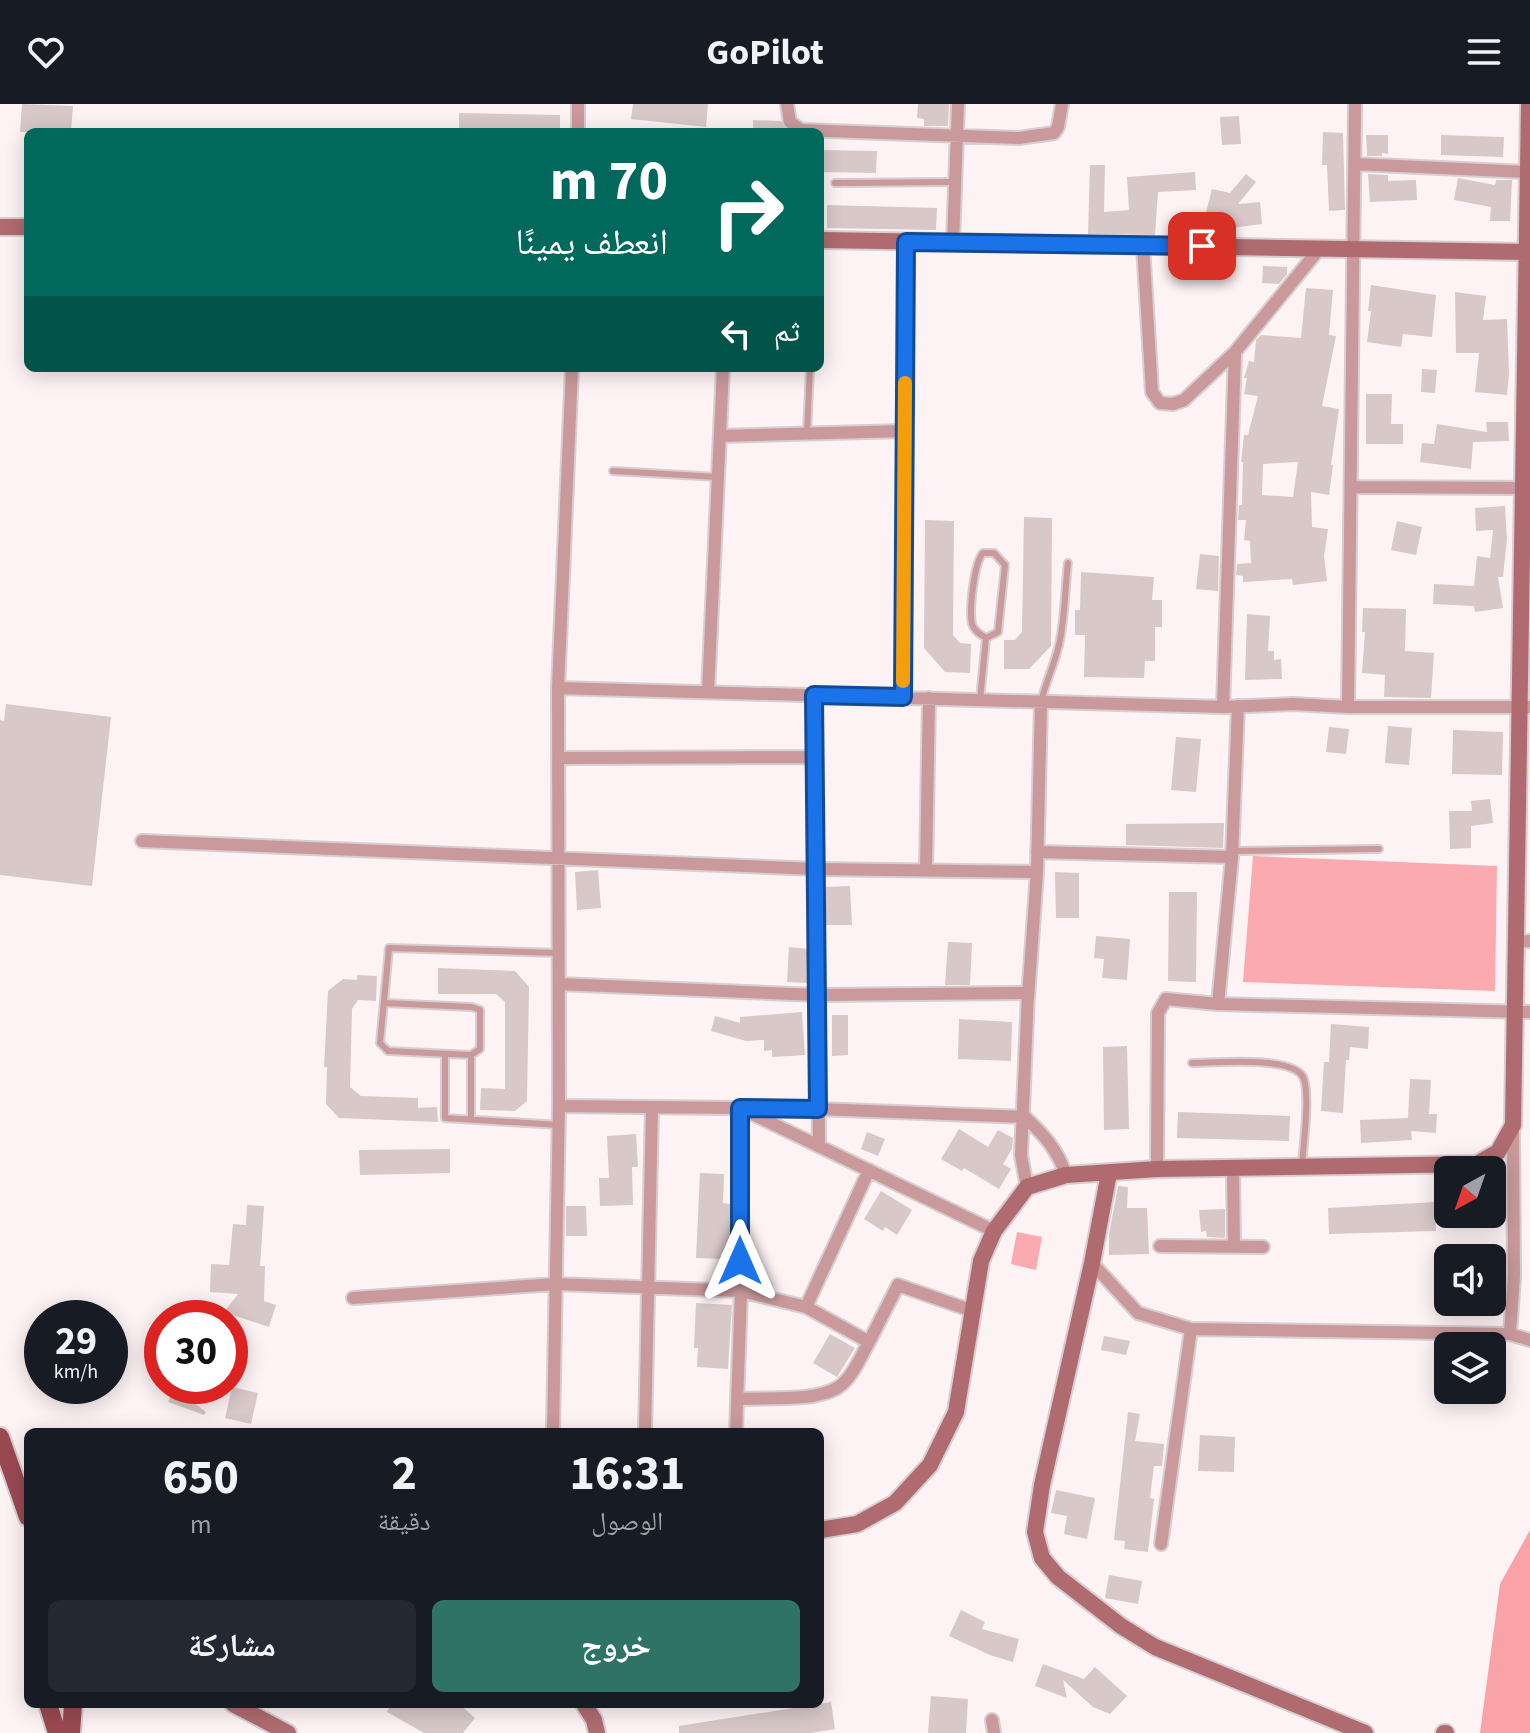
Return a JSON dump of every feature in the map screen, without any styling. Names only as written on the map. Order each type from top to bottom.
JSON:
[{"type":"main road","points":[[824,1529],[857,1524],[895,1503],[930,1465],[956,1412],[981,1261],[994,1231],[1027,1187],[1066,1175],[1157,1169],[1477,1164],[1498,1152],[1513,1125],[1523,1011],[1529,104]]},
{"type":"main road","points":[[0,227],[24,227]]},
{"type":"main road","points":[[824,240],[1527,252]]},
{"type":"main road","points":[[1109,1173],[1042,1485],[1035,1532],[1042,1558],[1058,1577],[1121,1626],[1155,1647],[1365,1733]]},
{"type":"main road","points":[[0,1437],[24,1506]]},
{"type":"main road","points":[[49,1708],[57,1733]]},
{"type":"main road","points":[[71,1733],[73,1708]]},
{"type":"main road","points":[[241,1708],[288,1733]]},
{"type":"main road","points":[[586,1708],[597,1733]]},
{"type":"street","points":[[578,104],[578,128]]},
{"type":"street","points":[[787,104],[790,122],[798,128]]},
{"type":"street","points":[[953,242],[958,104]]},
{"type":"street","points":[[824,131],[956,138],[1049,136],[1058,127],[1062,104]]},
{"type":"street","points":[[1348,707],[1355,104]]},
{"type":"street","points":[[1355,164],[1528,172]]},
{"type":"street","points":[[903,697],[906,242]]},
{"type":"street","points":[[1143,246],[1148,369],[1152,392],[1160,403],[1173,404],[1184,400],[1235,352],[1320,248]]},
{"type":"street","points":[[1223,707],[1235,352]]},
{"type":"street","points":[[553,1428],[559,1125],[558,688],[572,372]]},
{"type":"street","points":[[708,692],[723,372]]},
{"type":"street","points":[[720,436],[904,431]]},
{"type":"street","points":[[1352,487],[1527,488]]},
{"type":"street","points":[[558,688],[1223,707],[1293,704],[1527,708]]},
{"type":"street","points":[[814,695],[819,1146]]},
{"type":"street","points":[[926,870],[929,698]]},
{"type":"street","points":[[1027,1187],[1021,1155],[1025,1117],[1027,1006],[1037,872],[1041,702]]},
{"type":"street","points":[[1218,1004],[1232,854],[1238,706]]},
{"type":"street","points":[[558,758],[815,757]]},
{"type":"street","points":[[142,841],[816,869],[1037,872]]},
{"type":"street","points":[[1037,852],[1232,854]]},
{"type":"street","points":[[559,984],[817,995],[1028,993],[1027,1006]]},
{"type":"street","points":[[1157,1169],[1158,1013],[1166,999],[1218,1004],[1523,1011]]},
{"type":"street","points":[[559,1106],[818,1109],[1025,1117],[1048,1138],[1059,1155],[1066,1175]]},
{"type":"street","points":[[645,1428],[652,1107]]},
{"type":"street","points":[[740,1108],[994,1231]]},
{"type":"street","points":[[736,1428],[741,1291],[740,1108]]},
{"type":"street","points":[[1510,1334],[1514,1276],[1513,1125]]},
{"type":"street","points":[[1233,1168],[1234,1247]]},
{"type":"street","points":[[806,1307],[869,1170]]},
{"type":"street","points":[[1160,1246],[1263,1247]]},
{"type":"street","points":[[1092,1263],[1138,1313],[1191,1329],[1510,1334],[1530,1340]]},
{"type":"street","points":[[1514,1276],[1530,1277]]},
{"type":"street","points":[[353,1298],[556,1284],[741,1291],[806,1307],[869,1342]]},
{"type":"street","points":[[738,1399],[807,1398],[838,1387],[854,1368],[898,1285],[973,1311]]},
{"type":"street","points":[[1161,1544],[1191,1329]]},
{"type":"lane","points":[[835,183],[955,182]]},
{"type":"lane","points":[[807,433],[810,372]]},
{"type":"lane","points":[[613,471],[718,477]]},
{"type":"lane","points":[[983,553],[994,553],[1005,565],[1001,620],[998,632],[986,638],[974,629],[972,623],[975,569],[983,553]]},
{"type":"lane","points":[[1041,702],[1060,639],[1068,563]]},
{"type":"lane","points":[[980,700],[986,638]]},
{"type":"lane","points":[[1232,854],[1379,849]]},
{"type":"lane","points":[[384,1003],[472,1007],[480,1010],[480,1049],[471,1055],[388,1051],[380,1043],[389,948],[559,953]]},
{"type":"lane","points":[[445,1055],[445,1118],[559,1125]]},
{"type":"lane","points":[[471,1055],[471,1119]]},
{"type":"lane","points":[[1192,1063],[1274,1063],[1297,1068],[1304,1078],[1305,1093],[1302,1167]]},
{"type":"shaded area","points":[[1253,856],[1497,866],[1495,991],[1243,982]]},
{"type":"shaded area","points":[[1017,1232],[1042,1237],[1036,1270],[1011,1264]]},
{"type":"shaded area","points":[[1530,1530],[1530,1733],[1480,1733],[1500,1584]]},
{"type":"building","points":[[22,104],[73,106],[71,128],[24,128],[24,132],[20,132]]},
{"type":"building","points":[[633,104],[708,104],[706,127],[631,119]]},
{"type":"building","points":[[918,104],[949,104],[948,126],[924,126],[924,119],[917,118]]},
{"type":"building","points":[[459,113],[560,115],[560,128],[459,128]]},
{"type":"building","points":[[1239,116],[1241,144],[1222,145],[1220,117]]},
{"type":"building","points":[[753,120],[781,121],[785,128],[753,128]]},
{"type":"building","points":[[1323,132],[1343,133],[1345,210],[1329,211],[1327,165],[1322,165]]},
{"type":"building","points":[[1366,135],[1388,135],[1388,154],[1367,156]]},
{"type":"building","points":[[1441,135],[1504,137],[1503,157],[1441,155]]},
{"type":"building","points":[[824,150],[877,151],[876,173],[824,172]]},
{"type":"building","points":[[1090,165],[1105,165],[1104,212],[1129,210],[1127,177],[1195,172],[1196,190],[1158,192],[1155,235],[1088,234]]},
{"type":"building","points":[[1246,174],[1256,182],[1238,204],[1260,202],[1262,224],[1224,229],[1223,233],[1202,227],[1212,189],[1230,193]]},
{"type":"building","points":[[1368,174],[1388,175],[1388,181],[1416,180],[1417,200],[1370,202]]},
{"type":"building","points":[[1458,178],[1495,185],[1496,180],[1512,180],[1510,221],[1490,221],[1491,207],[1454,200]]},
{"type":"building","points":[[827,205],[937,208],[936,230],[827,228]]},
{"type":"building","points":[[1263,266],[1287,267],[1287,274],[1279,284],[1262,283]]},
{"type":"building","points":[[1371,285],[1436,295],[1432,337],[1403,334],[1401,347],[1367,342]]},
{"type":"building","points":[[1306,288],[1333,290],[1329,335],[1336,336],[1322,406],[1339,409],[1333,465],[1329,495],[1311,492],[1312,527],[1328,529],[1324,556],[1327,581],[1293,585],[1292,579],[1243,582],[1243,576],[1236,575],[1237,564],[1251,563],[1250,541],[1244,540],[1246,520],[1238,520],[1239,505],[1242,505],[1241,462],[1244,435],[1248,435],[1258,396],[1244,394],[1247,378],[1244,378],[1249,361],[1254,362],[1256,340],[1261,335],[1301,338]],"holes":[[[1298,462],[1293,497],[1262,495],[1263,464]]]},
{"type":"building","points":[[1455,292],[1486,296],[1483,320],[1507,319],[1507,395],[1475,392],[1479,353],[1456,353]]},
{"type":"building","points":[[1422,369],[1437,370],[1435,393],[1421,392]]},
{"type":"building","points":[[1366,394],[1392,394],[1391,424],[1403,424],[1403,444],[1366,444]]},
{"type":"building","points":[[1486,422],[1508,422],[1509,441],[1473,442],[1471,469],[1420,462],[1422,443],[1434,444],[1437,424],[1487,432]]},
{"type":"building","points":[[1505,506],[1507,539],[1503,577],[1498,577],[1503,608],[1475,612],[1474,606],[1433,604],[1434,584],[1474,586],[1477,556],[1490,558],[1493,530],[1476,531],[1475,508]]},
{"type":"building","points":[[1024,517],[1052,518],[1051,646],[1029,669],[1004,669],[1004,640],[1015,640],[1022,632]]},
{"type":"building","points":[[925,520],[954,521],[953,635],[960,643],[971,644],[970,673],[945,672],[924,648]]},
{"type":"building","points":[[1397,521],[1422,527],[1416,555],[1391,550]]},
{"type":"building","points":[[1200,554],[1219,556],[1218,591],[1196,589]]},
{"type":"building","points":[[1081,572],[1154,577],[1152,600],[1162,600],[1162,627],[1155,627],[1155,661],[1145,661],[1144,678],[1084,677],[1085,635],[1075,635],[1075,610],[1080,610]]},
{"type":"building","points":[[1363,608],[1406,609],[1405,651],[1434,653],[1431,698],[1384,697],[1385,675],[1362,673]]},
{"type":"building","points":[[1247,614],[1270,616],[1268,651],[1274,651],[1274,660],[1281,659],[1282,679],[1245,680]]},
{"type":"building","points":[[6,704],[111,717],[92,886],[0,875],[0,720],[4,721]]},
{"type":"building","points":[[1388,726],[1412,728],[1409,765],[1385,763]]},
{"type":"building","points":[[1329,727],[1349,729],[1346,754],[1326,752]]},
{"type":"building","points":[[1453,730],[1503,732],[1502,775],[1452,774]]},
{"type":"building","points":[[1176,737],[1201,739],[1196,792],[1171,790]]},
{"type":"building","points":[[1490,799],[1493,823],[1471,826],[1471,848],[1450,849],[1449,811],[1472,811],[1471,801]]},
{"type":"building","points":[[1224,823],[1223,848],[1126,845],[1126,824]]},
{"type":"building","points":[[598,870],[601,908],[577,910],[575,872]]},
{"type":"building","points":[[1055,872],[1079,873],[1079,918],[1056,918]]},
{"type":"building","points":[[850,886],[852,925],[826,925],[825,887]]},
{"type":"building","points":[[1169,892],[1197,892],[1196,982],[1168,981]]},
{"type":"building","points":[[1096,936],[1130,939],[1127,980],[1102,978],[1104,959],[1094,958]]},
{"type":"building","points":[[948,942],[972,943],[970,985],[945,985]]},
{"type":"building","points":[[789,947],[808,949],[808,983],[787,982]]},
{"type":"building","points":[[438,968],[515,971],[529,987],[527,1101],[515,1111],[480,1110],[481,1088],[505,1089],[505,1002],[496,994],[438,994]]},
{"type":"building","points":[[357,975],[377,976],[376,1001],[358,1000],[352,1009],[350,1087],[361,1096],[418,1098],[418,1108],[437,1107],[438,1122],[339,1118],[326,1104],[327,1067],[324,1067],[328,991],[343,979],[357,980]]},
{"type":"building","points":[[802,1012],[805,1055],[772,1057],[772,1050],[764,1051],[764,1040],[746,1041],[711,1031],[715,1016],[740,1023],[740,1017]]},
{"type":"building","points":[[832,1015],[848,1015],[848,1055],[832,1056]]},
{"type":"building","points":[[959,1019],[1012,1022],[1011,1061],[958,1059]]},
{"type":"building","points":[[1331,1024],[1369,1027],[1368,1049],[1350,1047],[1349,1060],[1346,1060],[1343,1113],[1321,1111],[1324,1062],[1329,1062]]},
{"type":"building","points":[[1127,1046],[1129,1129],[1104,1130],[1103,1047]]},
{"type":"building","points":[[1410,1079],[1431,1080],[1429,1114],[1437,1114],[1436,1133],[1411,1131],[1412,1140],[1361,1143],[1360,1120],[1408,1118]]},
{"type":"building","points":[[1178,1112],[1290,1116],[1289,1141],[1177,1138]]},
{"type":"building","points":[[959,1129],[988,1147],[998,1130],[1013,1138],[1012,1149],[1003,1164],[1011,1169],[999,1189],[964,1168],[962,1171],[941,1159]]},
{"type":"building","points":[[867,1132],[885,1139],[878,1156],[861,1149]]},
{"type":"building","points":[[636,1134],[638,1167],[632,1167],[633,1205],[600,1206],[599,1178],[609,1178],[607,1136]]},
{"type":"building","points":[[450,1149],[450,1173],[360,1175],[359,1150]]},
{"type":"building","points":[[700,1173],[724,1174],[723,1203],[731,1204],[729,1253],[721,1253],[721,1259],[696,1258]]},
{"type":"building","points":[[1118,1186],[1128,1187],[1127,1208],[1147,1208],[1149,1254],[1109,1255],[1109,1234]]},
{"type":"building","points":[[881,1191],[912,1210],[897,1235],[885,1227],[883,1231],[864,1219]]},
{"type":"building","points":[[1434,1202],[1436,1231],[1329,1234],[1328,1208]]},
{"type":"building","points":[[247,1205],[264,1206],[260,1266],[265,1266],[264,1301],[276,1305],[269,1327],[248,1320],[248,1300],[233,1300],[238,1294],[210,1292],[211,1264],[229,1265],[233,1224],[246,1225]]},
{"type":"building","points":[[566,1206],[586,1206],[587,1236],[566,1236]]},
{"type":"building","points":[[1225,1209],[1225,1238],[1207,1237],[1206,1231],[1201,1232],[1199,1210]]},
{"type":"building","points":[[696,1303],[732,1305],[728,1369],[697,1367],[698,1348],[694,1348]]},
{"type":"building","points":[[830,1334],[855,1348],[837,1377],[813,1363]]},
{"type":"building","points":[[1104,1336],[1130,1341],[1126,1355],[1101,1350]]},
{"type":"building","points":[[248,1391],[258,1393],[251,1424],[225,1418],[228,1404],[248,1404]]},
{"type":"building","points":[[174,1404],[195,1404],[206,1412],[204,1415]]},
{"type":"building","points":[[1128,1412],[1140,1414],[1135,1441],[1164,1444],[1162,1466],[1154,1466],[1148,1552],[1124,1549],[1125,1541],[1114,1540]]},
{"type":"building","points":[[1200,1435],[1235,1437],[1234,1472],[1198,1471]]},
{"type":"building","points":[[1056,1490],[1095,1498],[1087,1539],[1064,1534],[1067,1516],[1051,1513]]},
{"type":"building","points":[[1109,1575],[1142,1581],[1138,1604],[1105,1598]]},
{"type":"building","points":[[961,1610],[985,1622],[982,1629],[1019,1639],[1013,1662],[949,1636]]},
{"type":"building","points":[[1043,1664],[1084,1679],[1095,1667],[1127,1696],[1110,1714],[1093,1707],[1063,1680],[1067,1698],[1035,1686]]},
{"type":"building","points":[[931,1696],[968,1699],[966,1733],[928,1733]]},
{"type":"building","points":[[831,1702],[835,1729],[811,1733],[679,1733],[679,1726],[793,1708],[824,1708],[824,1703]]},
{"type":"building","points":[[389,1708],[464,1708],[475,1718],[463,1733],[424,1733],[387,1712]]},
{"type":"slow traffic","points":[[903,681],[905,383]]},
{"type":"route","points":[[740,1261],[740,1108],[818,1109],[814,695],[903,697],[906,242],[1202,246]]}]
